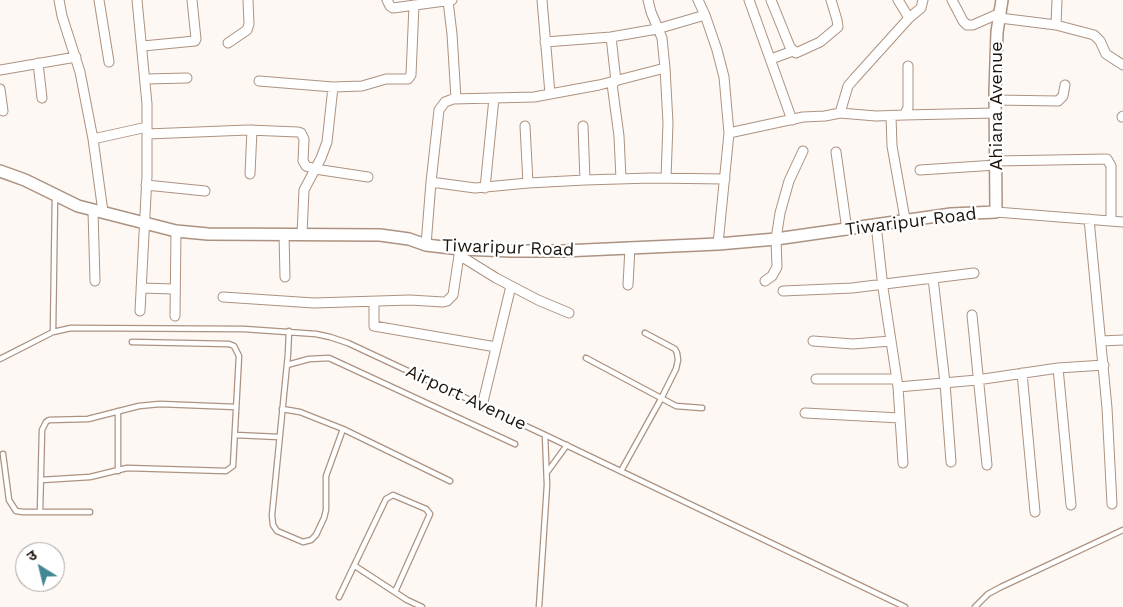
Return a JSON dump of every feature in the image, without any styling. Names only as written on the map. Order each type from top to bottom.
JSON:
[{"type":"street","points":[[60,0],[62,16],[80,72],[93,139],[98,211],[95,281]]},
{"type":"street","points":[[99,0],[109,62]]},
{"type":"street","points":[[137,0],[146,79],[147,131],[145,224],[140,311]]},
{"type":"street","points":[[143,46],[195,42],[192,0]]},
{"type":"street","points":[[228,43],[247,30],[249,24],[248,0]]},
{"type":"street","points":[[387,0],[393,8],[450,0],[456,99]]},
{"type":"street","points":[[542,0],[550,94]]},
{"type":"street","points":[[648,0],[657,29],[662,38],[668,123],[666,178]]},
{"type":"street","points":[[698,0],[717,50],[724,77],[729,133],[718,244]]},
{"type":"street","points":[[750,0],[792,120]]},
{"type":"street","points":[[771,0],[793,51]]},
{"type":"street","points":[[771,59],[793,51],[796,53],[801,52],[816,45],[838,27],[831,0]]},
{"type":"street","points":[[898,0],[909,18]]},
{"type":"street","points":[[840,113],[848,86],[878,51],[921,8],[923,0]]},
{"type":"street","points":[[952,0],[967,25],[1000,15],[1056,25],[1094,35],[1100,40],[1106,54],[1123,65]]},
{"type":"street","name":"Ahiana Avenue","points":[[996,212],[995,100],[1002,0]]},
{"type":"street","points":[[1056,25],[1057,0]]},
{"type":"street","points":[[259,81],[333,87],[362,86],[386,79],[406,80],[410,78],[418,3]]},
{"type":"street","points":[[546,42],[611,37],[657,29],[705,15]]},
{"type":"street","points":[[611,37],[616,81]]},
{"type":"street","points":[[0,70],[76,57]]},
{"type":"street","points":[[38,64],[42,98]]},
{"type":"street","points":[[904,115],[908,108],[908,66]]},
{"type":"street","points":[[426,245],[439,110],[445,102],[456,99],[534,97],[616,81],[664,68]]},
{"type":"street","points":[[146,79],[187,78]]},
{"type":"street","points":[[616,81],[612,84],[613,103],[616,111],[619,136],[621,179]]},
{"type":"street","points":[[995,100],[1058,101],[1063,96],[1066,85]]},
{"type":"street","points":[[302,234],[304,190],[327,142],[333,87]]},
{"type":"street","points":[[0,88],[3,112]]},
{"type":"street","points":[[485,188],[494,98]]},
{"type":"street","points":[[729,133],[792,120],[840,113],[891,116],[995,113]]},
{"type":"street","points":[[891,116],[892,146],[905,220]]},
{"type":"street","points":[[525,126],[528,183]]},
{"type":"street","points":[[584,126],[586,180]]},
{"type":"street","points":[[93,139],[147,131],[252,130],[301,133],[304,139],[303,161],[306,166],[368,177]]},
{"type":"street","points":[[250,174],[252,130]]},
{"type":"street","points":[[765,281],[772,276],[777,267],[776,239],[784,196],[788,181],[802,151]]},
{"type":"street","points":[[836,152],[847,230]]},
{"type":"street","points":[[920,170],[996,163],[1107,158],[1111,166],[1111,221]]},
{"type":"street","name":"Tiwaripur Road","points":[[0,171],[25,180],[78,206],[176,231],[208,234],[380,235],[409,239],[426,245],[460,252],[718,244],[847,230],[905,220],[966,213],[996,212]]},
{"type":"street","points":[[431,182],[485,188],[528,183],[586,180],[725,179]]},
{"type":"street","points":[[146,185],[205,190]]},
{"type":"street","points":[[996,212],[1123,222]]},
{"type":"street","points":[[1090,219],[1104,365],[1112,504]]},
{"type":"street","points":[[876,224],[882,284],[897,383],[903,463]]},
{"type":"street","points":[[175,316],[176,231]]},
{"type":"street","points":[[284,234],[285,277]]},
{"type":"street","points":[[628,285],[630,248]]},
{"type":"street","points":[[223,297],[314,303],[374,303],[410,300],[447,301],[452,295],[460,252],[511,286],[560,311],[569,313]]},
{"type":"street","points":[[783,291],[852,288],[974,274]]},
{"type":"street","points":[[933,278],[945,383],[951,462]]},
{"type":"street","points":[[482,406],[511,286]]},
{"type":"street","points":[[141,288],[174,289]]},
{"type":"street","points":[[374,303],[374,326],[496,347]]},
{"type":"street","points":[[972,315],[987,465]]},
{"type":"street","points":[[813,341],[852,344],[891,340]]},
{"type":"street","points":[[1102,341],[1123,340]]},
{"type":"street","points":[[816,379],[945,383],[1058,368],[1104,365]]},
{"type":"street","points":[[1058,368],[1070,505]]},
{"type":"street","points":[[1022,374],[1035,512]]},
{"type":"street","points":[[805,413],[900,418]]},
{"type":"lane","points":[[53,332],[55,196]]},
{"type":"lane","name":"Airport Avenue","points":[[0,357],[53,332],[71,328],[244,329],[316,334],[348,343],[905,607]]},
{"type":"lane","points":[[289,331],[272,521],[277,530],[303,542],[308,542],[316,535],[324,518],[327,500],[326,476],[343,429]]},
{"type":"lane","points":[[620,471],[661,399],[678,360],[677,353],[670,345],[645,333]]},
{"type":"lane","points":[[41,480],[90,477],[142,468],[226,471],[233,466],[239,356],[234,346],[229,344],[132,342]]},
{"type":"lane","points":[[286,365],[309,359],[328,358],[515,444]]},
{"type":"lane","points":[[586,358],[676,406],[702,408]]},
{"type":"lane","points":[[40,512],[42,430],[49,420],[88,419],[139,406],[160,404],[236,407]]},
{"type":"lane","points":[[282,410],[300,412],[343,429],[450,481]]},
{"type":"lane","points":[[118,411],[118,471]]},
{"type":"lane","points":[[235,435],[279,437]]},
{"type":"lane","points":[[539,607],[547,473],[545,435]]},
{"type":"lane","points":[[547,473],[567,446]]},
{"type":"lane","points":[[2,454],[9,500],[16,511],[90,512]]},
{"type":"lane","points":[[340,597],[388,496],[398,496],[426,508],[430,516],[395,592]]},
{"type":"lane","points":[[975,607],[988,594],[1001,587],[1123,530]]},
{"type":"lane","points":[[355,566],[422,607]]}]
